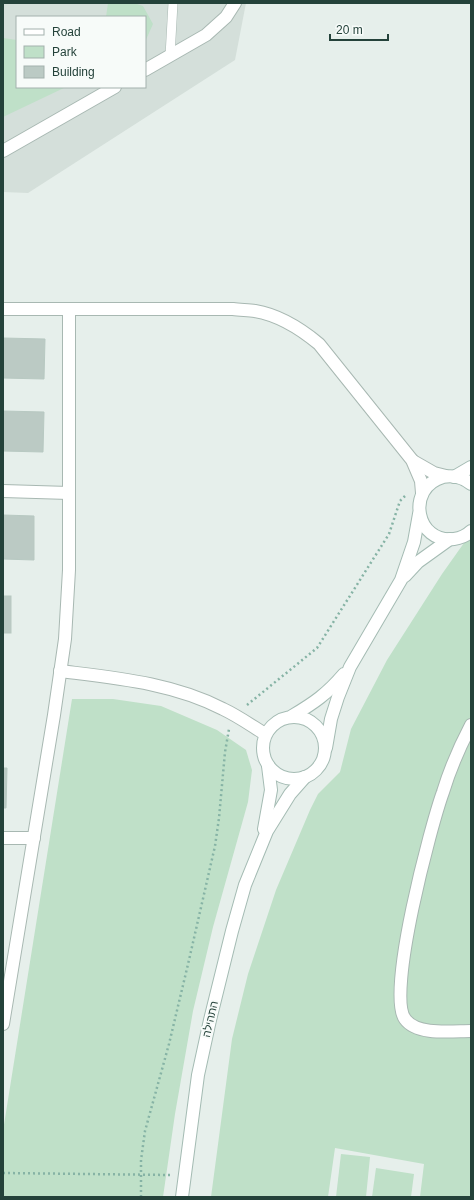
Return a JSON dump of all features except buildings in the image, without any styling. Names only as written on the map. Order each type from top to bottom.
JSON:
[{"type":"street","points":[[146,69],[206,35],[226,17],[235,3]]},
{"type":"street","points":[[3,150],[113,88]]},
{"type":"street","points":[[3,309],[233,309],[256,311],[277,317],[304,332],[319,344],[412,460],[422,487],[414,542],[401,580],[350,667],[333,712],[324,759],[315,772],[305,777],[294,779],[284,778],[276,774],[268,766],[262,745],[266,734],[272,725],[281,719],[292,716],[316,702],[333,687],[350,667]]},
{"type":"street","points":[[3,1024],[4,1007],[54,714],[64,639],[69,570],[69,310]]},
{"type":"street","points":[[412,460],[434,473],[459,477],[471,484]]},
{"type":"street","points":[[422,487],[471,466]]},
{"type":"street","points":[[3,491],[69,493]]},
{"type":"street","points":[[419,514],[424,524],[431,532],[440,538],[460,538],[469,534]]},
{"type":"street","points":[[401,580],[418,562],[450,539]]},
{"type":"street","points":[[60,671],[153,684],[192,696],[223,709],[266,734]]},
{"type":"street","points":[[292,716],[303,717],[311,721],[319,728],[324,738],[326,748]]},
{"type":"street","points":[[471,727],[459,750],[443,792],[426,849],[411,916],[400,979],[400,1004],[404,1019],[414,1027],[434,1031],[471,1031]]},
{"type":"street","name":"התהילה","points":[[260,846],[272,790],[268,766]]},
{"type":"street","name":"התהילה","points":[[182,1197],[198,1075],[232,930],[245,885],[267,831],[290,794],[305,777]]},
{"type":"street","points":[[3,838],[34,838]]},
{"type":"lane","points":[[170,56],[173,3]]},
{"type":"path","points":[[142,1197],[140,1175],[146,1131],[190,960],[215,846],[228,732],[235,716],[317,648],[389,534],[400,501],[422,487]]},
{"type":"path","points":[[3,1173],[185,1176]]},
{"type":"shaded area","points":[[3,3],[246,3],[235,60],[28,193],[3,192]]},
{"type":"green space","points":[[108,3],[134,3],[143,6],[153,24],[146,40],[146,16],[106,16]]},
{"type":"green space","points":[[3,38],[16,40],[16,88],[64,88],[3,117]]},
{"type":"green space","points":[[471,533],[471,1197],[420,1197],[424,1164],[335,1148],[328,1197],[211,1197],[232,1039],[248,974],[276,890],[318,794],[340,772],[351,729],[387,660],[442,574]]},
{"type":"green space","points":[[72,699],[113,699],[161,706],[217,730],[246,750],[252,770],[248,802],[213,927],[193,1011],[175,1114],[163,1197],[3,1197],[3,1131]]},
{"type":"green space","points":[[341,1154],[370,1157],[366,1197],[336,1197]]},
{"type":"green space","points":[[376,1168],[414,1174],[411,1197],[372,1197]]}]
